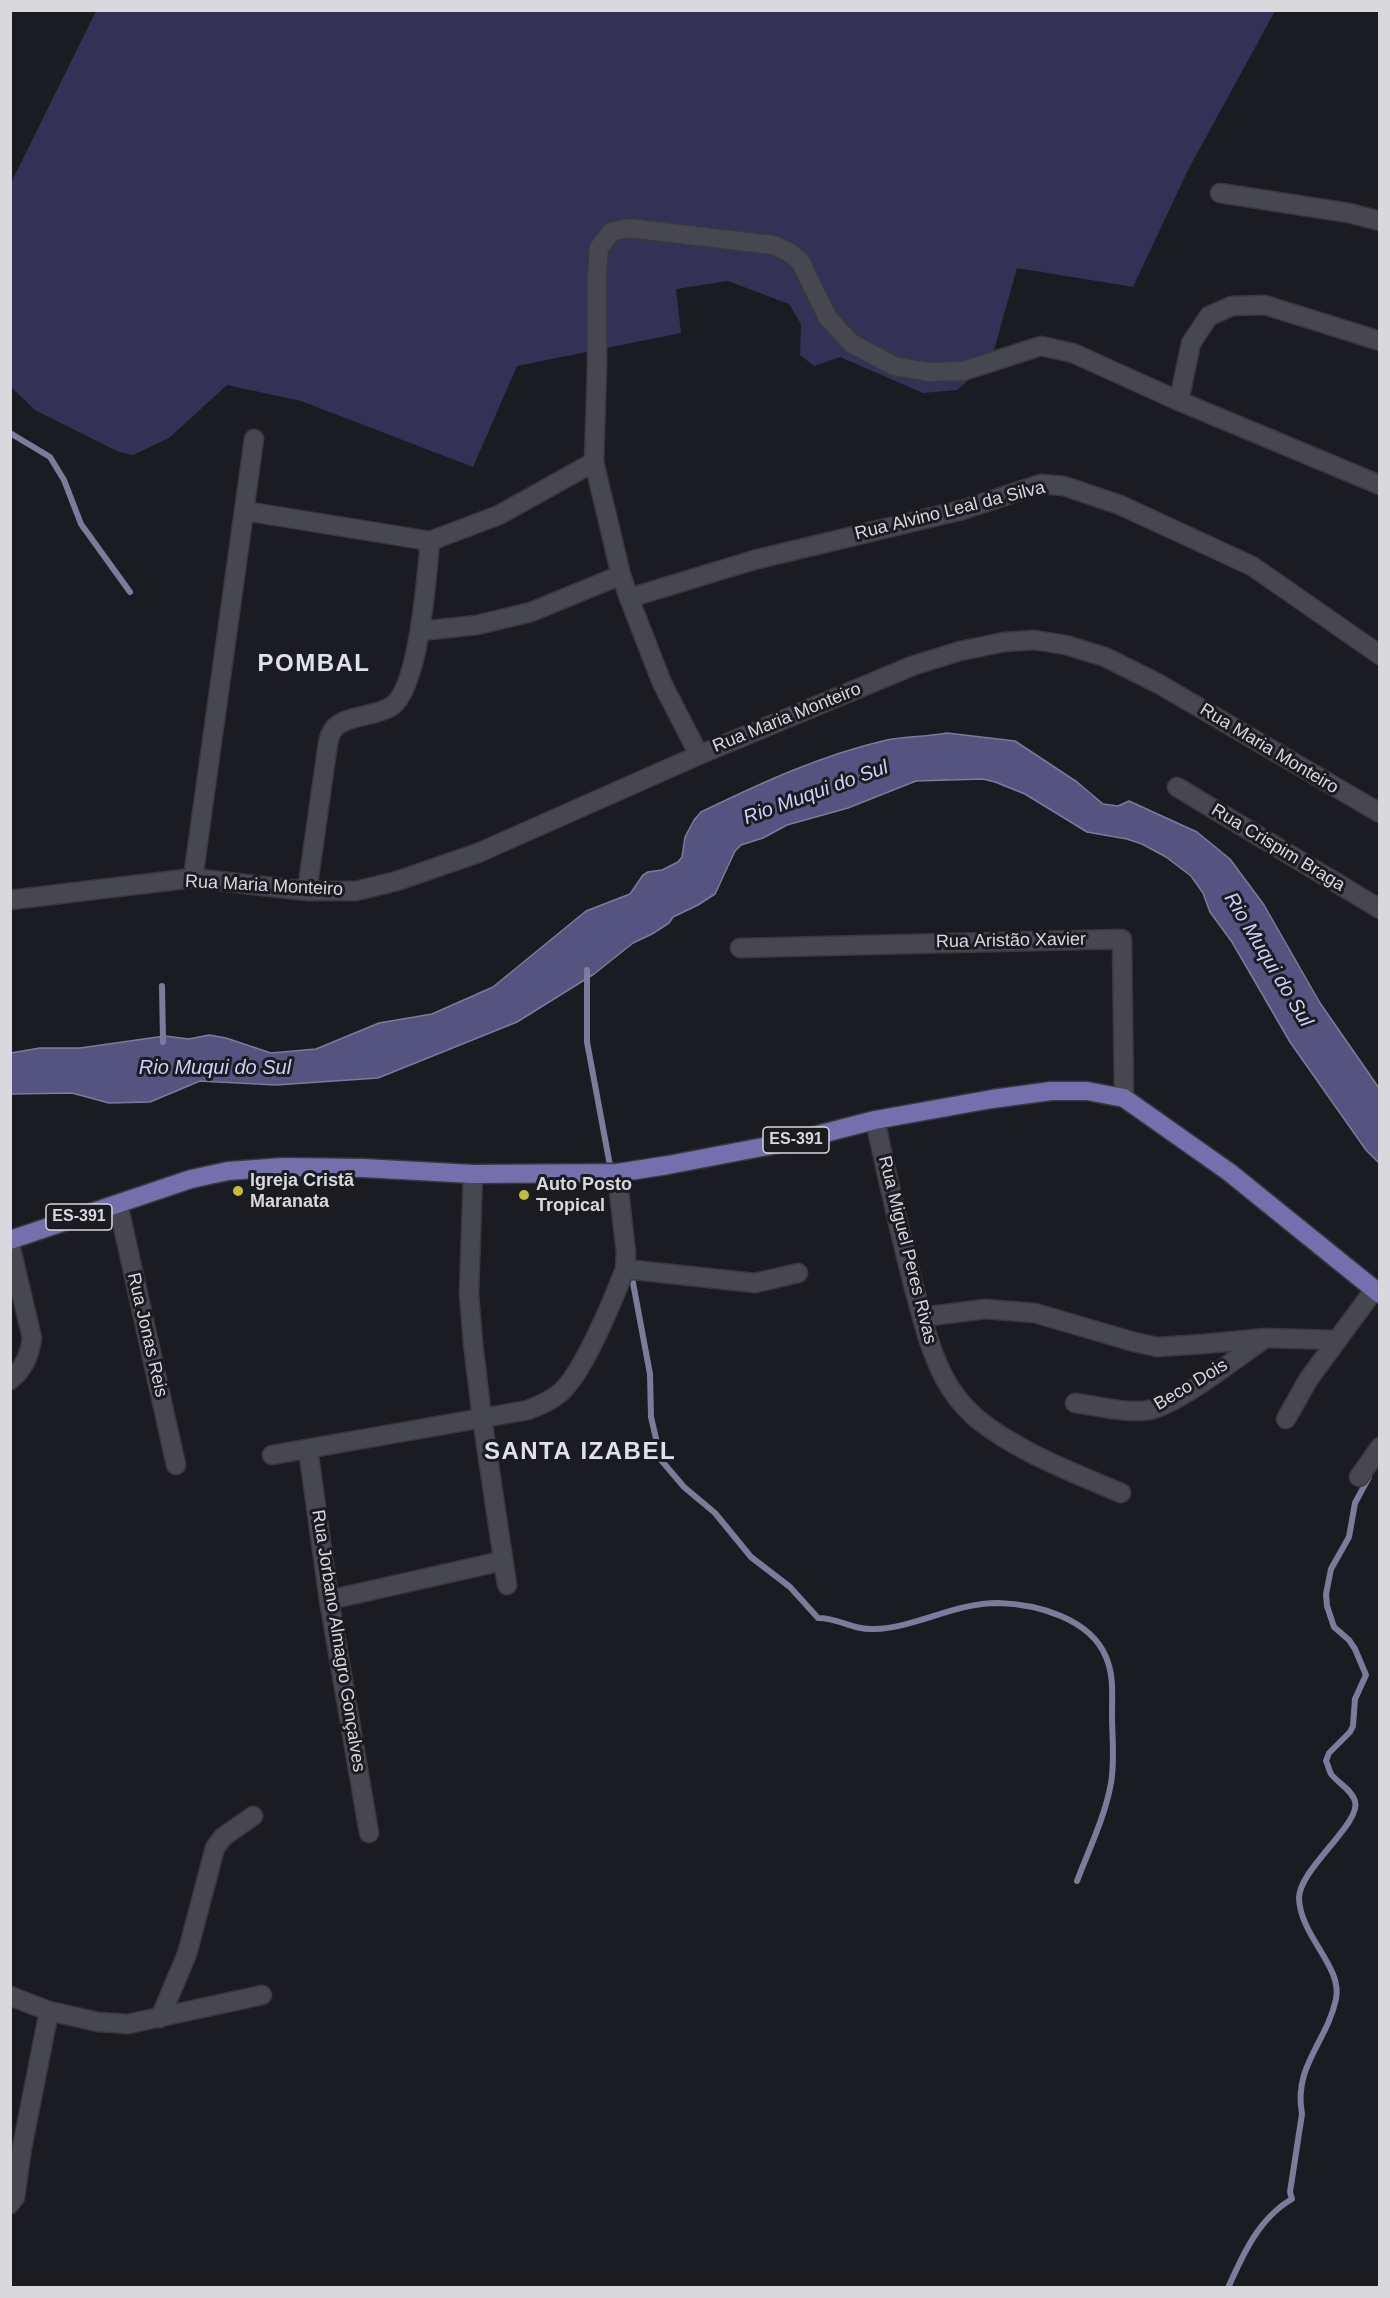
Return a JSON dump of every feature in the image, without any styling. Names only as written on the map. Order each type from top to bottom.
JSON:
[{"type":"main road","name":"ES-391","points":[[10,1240],[191,1179],[228,1172],[284,1167],[363,1168],[473,1174],[617,1173],[668,1166],[794,1141],[875,1120],[992,1099],[1051,1091],[1087,1091],[1124,1098],[1229,1172],[1377,1292]]},
{"type":"street","points":[[1220,193],[1349,213],[1380,221]]},
{"type":"street","points":[[699,755],[662,683],[629,598],[621,575],[594,462],[599,248],[611,232],[629,228],[772,245],[789,252],[800,261],[828,318],[851,343],[894,366],[929,372],[963,371],[1041,346],[1073,353],[1179,401],[1380,485]]},
{"type":"street","points":[[1179,401],[1191,343],[1209,316],[1232,306],[1265,305],[1380,340]]},
{"type":"street","points":[[193,878],[254,439]]},
{"type":"street","points":[[245,511],[430,541],[499,515],[594,462]]},
{"type":"street","name":"Rua Alvino Leal da Silva","points":[[629,598],[754,560],[962,510],[1041,484],[1064,486],[1120,505],[1252,566],[1380,656]]},
{"type":"street","points":[[307,891],[328,743],[333,730],[342,722],[387,708],[402,695],[421,631],[430,541]]},
{"type":"street","points":[[421,631],[477,625],[531,612],[621,575]]},
{"type":"street","name":"Rua Maria Monteiro","points":[[10,900],[193,878],[307,891],[356,891],[397,881],[468,856],[699,755],[912,666],[960,651],[1004,642],[1034,640],[1066,645],[1105,657],[1159,684],[1380,813]]},
{"type":"street","name":"Rua Crispim Braga","points":[[1177,787],[1380,909]]},
{"type":"street","name":"Rua Aristão Xavier","points":[[740,948],[1122,939],[1124,1098]]},
{"type":"street","name":"Rua Miguel Peres Rivas","points":[[875,1120],[900,1234],[927,1336],[945,1380],[976,1418],[1037,1456],[1121,1493]]},
{"type":"street","points":[[272,1455],[528,1410],[549,1402],[562,1391],[577,1372],[625,1269],[626,1253],[617,1173]]},
{"type":"street","points":[[473,1174],[469,1294],[482,1418],[507,1585]]},
{"type":"street","name":"Rua Jonas Reis","points":[[118,1204],[176,1465]]},
{"type":"street","points":[[10,1245],[32,1338],[25,1361],[18,1374],[10,1380]]},
{"type":"street","points":[[625,1269],[755,1283],[798,1273]]},
{"type":"street","points":[[1286,1419],[1308,1380],[1336,1340],[1377,1292]]},
{"type":"street","points":[[922,1317],[985,1309],[1035,1313],[1157,1347],[1265,1338],[1336,1340]]},
{"type":"street","name":"Beco Dois","points":[[1075,1403],[1138,1411],[1150,1410],[1183,1394],[1265,1338]]},
{"type":"street","points":[[1359,1477],[1380,1447]]},
{"type":"street","name":"Rua Jorbano Almagro Gonçalves","points":[[308,1449],[329,1600],[369,1833]]},
{"type":"street","points":[[329,1600],[502,1561]]},
{"type":"street","points":[[160,2018],[188,1954],[215,1848],[223,1837],[253,1816]]},
{"type":"street","points":[[10,1996],[49,2011],[98,2022],[128,2024],[262,1995]]},
{"type":"street","points":[[10,2204],[15,2197],[22,2148],[49,2011]]},
{"type":"shaded area","points":[[96,11],[1275,11],[1188,170],[1133,287],[1017,268],[991,361],[957,390],[923,393],[840,357],[814,366],[800,355],[801,324],[789,304],[728,281],[676,289],[681,333],[517,366],[473,467],[301,401],[227,385],[169,438],[133,455],[119,452],[35,410],[11,387],[10,185]]},
{"type":"water","name":"Rio Muqui do Sul","points":[[947,733],[1015,741],[1077,782],[1103,804],[1118,806],[1129,801],[1197,832],[1230,859],[1264,905],[1320,1003],[1379,1088],[1379,1163],[1366,1150],[1290,1042],[1232,942],[1210,912],[1203,893],[1191,876],[1166,857],[1142,844],[1087,832],[1025,794],[983,779],[916,781],[848,808],[787,825],[763,838],[741,845],[735,851],[715,894],[673,917],[669,923],[652,934],[633,943],[594,974],[517,1022],[378,1078],[276,1085],[200,1081],[150,1102],[109,1103],[72,1093],[11,1094],[11,1053],[40,1048],[80,1048],[165,1036],[189,1039],[209,1035],[226,1038],[271,1053],[316,1049],[379,1023],[432,1014],[493,987],[586,911],[630,894],[643,875],[662,870],[678,862],[682,857],[685,837],[701,812],[769,780],[863,746],[887,740]]},
{"type":"waterway","points":[[10,433],[50,457],[64,480],[81,524],[130,592]]},
{"type":"waterway","points":[[587,970],[587,1042],[611,1171]]},
{"type":"waterway","points":[[162,986],[163,1042]]},
{"type":"waterway","points":[[631,1272],[650,1374],[651,1417],[661,1460],[684,1487],[715,1513],[751,1557],[790,1587],[818,1618],[866,1629],[889,1628],[966,1607],[982,1604],[1013,1604],[1045,1610],[1075,1623],[1088,1632],[1098,1644],[1109,1664],[1111,1678],[1112,1774],[1101,1821],[1077,1881]]},
{"type":"waterway","points":[[1228,2288],[1253,2238],[1270,2216],[1292,2199],[1290,2192],[1302,2114],[1302,2082],[1306,2068],[1332,2014],[1336,1999],[1333,1975],[1306,1925],[1299,1898],[1302,1886],[1309,1874],[1340,1834],[1355,1810],[1353,1797],[1331,1774],[1326,1761],[1329,1753],[1353,1726],[1355,1699],[1366,1675],[1355,1649],[1349,1640],[1334,1627],[1327,1606],[1326,1594],[1331,1569],[1349,1537],[1355,1503],[1369,1477]]},
{"type":"place","name":"Igreja Cristã Maranata","points":[[238,1191]]},
{"type":"place","name":"Auto Posto Tropical","points":[[524,1195]]},
{"type":"district","name":"POMBAL","points":[[314,664]]},
{"type":"district","name":"SANTA IZABEL","points":[[580,1452]]}]
